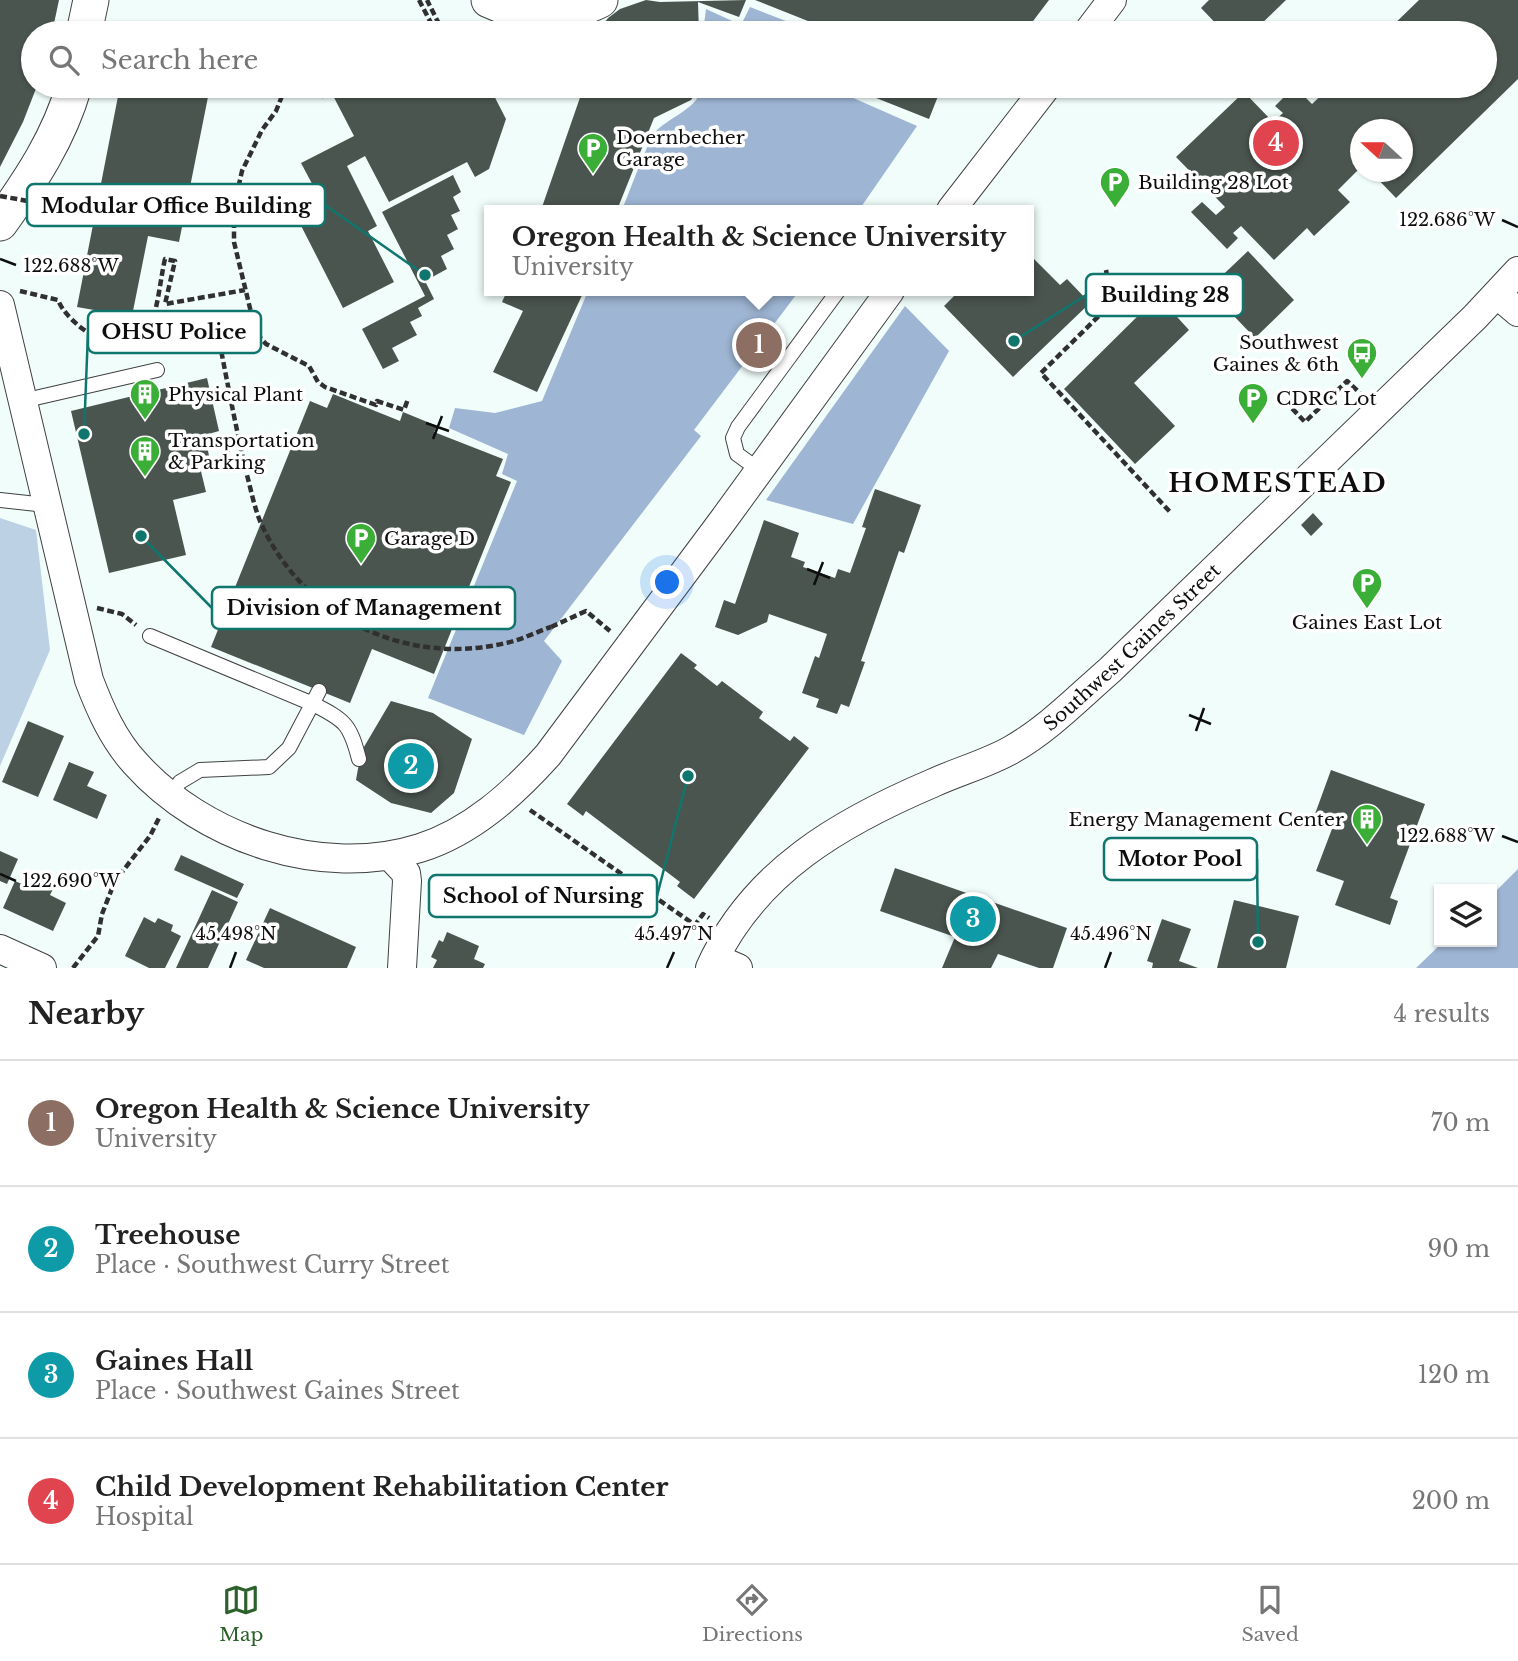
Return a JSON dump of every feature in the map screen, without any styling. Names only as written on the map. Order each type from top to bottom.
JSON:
[{"type":"street","points":[[87,21],[91,0]]},
{"type":"street","points":[[489,0],[519,11],[539,13],[567,12],[600,0]]},
{"type":"street","points":[[1096,21],[1112,0]]},
{"type":"street","points":[[0,223],[44,158],[70,98]]},
{"type":"street","points":[[955,205],[1038,98]]},
{"type":"street","name":"Southwest Gaines Street","points":[[721,965],[729,932],[762,891],[794,859],[835,830],[888,802],[990,761],[1015,748],[1055,718],[1110,670],[1379,410],[1508,303],[1518,271]]},
{"type":"street","points":[[9,298],[6,360],[22,401],[89,680],[107,721],[133,762],[170,796],[210,821],[275,848],[305,856],[333,858],[390,856],[422,848],[451,835],[499,805],[526,780],[548,755],[886,296]]},
{"type":"street","points":[[390,856],[406,873],[407,881],[402,968]]},
{"type":"street","points":[[0,949],[42,968]]},
{"type":"lane","points":[[759,470],[737,454],[733,438],[738,427],[834,296]]},
{"type":"lane","points":[[22,401],[157,370]]},
{"type":"lane","points":[[0,500],[46,505]]},
{"type":"lane","points":[[150,636],[316,697],[353,733],[359,759]]},
{"type":"lane","points":[[170,796],[180,782],[201,770],[269,767],[289,748],[316,697]]},
{"type":"path","points":[[419,0],[430,21]]},
{"type":"path","points":[[428,0],[438,21]]},
{"type":"path","points":[[281,98],[248,158],[237,187],[232,225],[256,333],[266,344],[309,366],[322,385],[376,405],[377,401],[404,410],[408,399]]},
{"type":"path","points":[[0,196],[95,213]]},
{"type":"path","points":[[9,298],[58,299],[68,318],[85,332],[117,344],[131,345],[138,343],[151,325],[165,259],[174,261],[165,303],[245,290]]},
{"type":"path","points":[[1106,270],[1112,303],[1041,373],[1171,513]]},
{"type":"path","points":[[151,325],[221,350],[244,460],[260,520],[285,563],[309,591],[333,610],[385,639],[444,649],[478,648],[508,643],[586,611],[610,632]]},
{"type":"path","points":[[1285,401],[1305,422],[1347,381],[1379,410]]},
{"type":"path","points":[[72,611],[101,608],[122,614],[150,636]]},
{"type":"path","points":[[73,968],[98,936],[102,914],[116,881],[150,836],[170,796]]},
{"type":"path","points":[[499,805],[519,822],[531,810],[695,925],[703,914],[729,932]]},
{"type":"shaded area","points":[[750,7],[786,21],[743,21]]},
{"type":"shaded area","points":[[706,9],[732,21],[704,21]]},
{"type":"shaded area","points":[[853,98],[917,126],[862,205],[624,205],[653,135],[696,100]]},
{"type":"shaded area","points":[[586,296],[795,296],[694,430],[701,436],[544,641],[562,661],[524,735],[428,698],[517,481],[502,474],[508,454],[449,428],[455,408],[495,413],[542,401]]},
{"type":"shaded area","points":[[905,306],[949,351],[853,524],[766,500]]},
{"type":"shaded area","points":[[0,518],[36,530],[50,650],[0,766]]},
{"type":"shaded area","points":[[1518,869],[1518,968],[1416,968],[1438,947],[1497,947],[1497,890]]},
{"type":"building","points":[[0,0],[59,0],[55,21],[21,21],[21,98],[32,98],[0,167]]},
{"type":"building","points":[[646,0],[746,0],[739,17],[698,2],[699,21],[606,21],[620,9]]},
{"type":"building","points":[[755,0],[1049,0],[1033,21],[808,21]]},
{"type":"building","points":[[1209,0],[1286,0],[1264,21],[1213,21],[1201,8]]},
{"type":"building","points":[[1419,0],[1518,0],[1518,79],[1413,181],[1413,119],[1350,119],[1350,178],[1338,190],[1350,202],[1314,236],[1307,228],[1274,260],[1241,226],[1233,233],[1238,238],[1227,249],[1191,212],[1202,202],[1216,215],[1225,207],[1176,157],[1238,98],[1250,98],[1273,122],[1283,113],[1275,106],[1283,98],[1306,98],[1312,104],[1318,98],[1497,98],[1497,21],[1397,21]]},
{"type":"building","points":[[118,98],[208,98],[179,242],[148,236],[130,326],[93,319],[94,310],[77,307]]},
{"type":"building","points":[[334,98],[495,98],[506,119],[489,169],[475,177],[467,162],[389,202],[365,156],[347,166],[377,226],[368,231],[394,282],[343,308],[291,206],[317,193],[301,163],[354,136]]},
{"type":"building","name":"Doernbecher Garage","points":[[580,98],[692,98],[654,118],[619,205],[543,205]]},
{"type":"building","points":[[876,98],[937,98],[929,119]]},
{"type":"building","points":[[453,175],[461,192],[453,197],[460,211],[451,215],[458,229],[447,235],[454,249],[441,256],[447,269],[425,281],[434,299],[418,308],[422,316],[410,322],[417,335],[392,348],[399,361],[383,369],[362,329],[425,296],[382,212]]},
{"type":"building","points":[[1381,182],[1412,182],[1396,198]]},
{"type":"building","points":[[1248,251],[1294,300],[1255,338],[1208,289]]},
{"type":"building","points":[[1034,259],[1060,285],[1067,279],[1090,303],[1013,377],[944,306],[954,296],[1034,296]]},
{"type":"building","points":[[505,296],[582,296],[537,392],[493,372],[523,311],[502,302]]},
{"type":"building","points":[[1158,296],[1189,330],[1134,383],[1175,426],[1135,464],[1064,389]]},
{"type":"building","points":[[207,378],[219,431],[205,435],[209,456],[198,459],[206,492],[173,500],[186,555],[109,573],[71,411]]},
{"type":"building","name":"Garage D","points":[[333,394],[400,421],[403,412],[437,426],[434,432],[503,459],[496,476],[511,482],[434,674],[372,649],[350,703],[211,647],[310,401],[327,408]]},
{"type":"building","points":[[875,489],[921,505],[904,553],[899,551],[861,661],[865,662],[849,707],[841,704],[837,714],[816,707],[819,699],[802,693],[815,656],[819,658],[827,634],[769,614],[767,622],[738,635],[715,627],[724,600],[735,604],[764,520],[799,533],[791,557],[805,562],[803,567],[835,578],[838,569],[850,573],[866,528],[862,527]]},
{"type":"building","points":[[1313,513],[1323,524],[1311,536],[1301,525]]},
{"type":"building","points":[[681,653],[697,665],[694,668],[717,686],[722,681],[763,712],[759,718],[790,741],[794,736],[809,748],[694,899],[677,886],[680,882],[586,811],[583,816],[567,804]]},
{"type":"building","points":[[391,701],[433,713],[472,739],[454,793],[431,813],[391,803],[356,780],[361,752]]},
{"type":"building","points":[[28,721],[64,736],[38,797],[2,782]]},
{"type":"building","points":[[69,762],[94,772],[87,786],[107,795],[97,819],[53,800]]},
{"type":"building","name":"Energy Management Center","points":[[1331,770],[1425,804],[1390,898],[1398,901],[1390,925],[1335,905],[1344,881],[1316,871],[1335,821],[1315,814]]},
{"type":"building","points":[[0,851],[18,859],[7,884],[0,881]]},
{"type":"building","points":[[181,855],[244,884],[237,898],[174,870]]},
{"type":"building","points":[[895,868],[1067,928],[1053,968],[1039,968],[998,954],[991,968],[942,968],[955,937],[880,911]]},
{"type":"building","points":[[35,877],[55,885],[50,895],[66,903],[53,931],[3,908],[15,881],[31,888]]},
{"type":"building","points":[[212,890],[238,902],[208,968],[176,968]]},
{"type":"building","points":[[1234,900],[1299,916],[1286,968],[1217,968]]},
{"type":"building","points":[[270,908],[356,947],[347,968],[264,968],[246,960]]},
{"type":"building","points":[[144,917],[155,923],[158,918],[173,925],[171,931],[181,936],[165,968],[149,968],[125,956]]},
{"type":"building","points":[[1162,919],[1191,929],[1179,961],[1198,968],[1152,968],[1153,963],[1147,961]]},
{"type":"building","points":[[447,932],[479,946],[474,959],[485,964],[483,968],[433,968],[437,960],[431,957],[439,940],[443,942]]},
{"type":"place","name":"Child Development Rehabilitation Center","points":[[1276,143]]},
{"type":"place","name":"Doernbecher Garage","points":[[593,175]]},
{"type":"place","name":"Building 28 Lot","points":[[1115,209]]},
{"type":"place","name":"Modular Office Building","points":[[425,275]]},
{"type":"place","name":"Building 28","points":[[1014,341]]},
{"type":"place","name":"Oregon Health & Science University","points":[[759,345]]},
{"type":"place","name":"Southwest Gaines & 6th","points":[[1362,380]]},
{"type":"place","name":"Physical Plant","points":[[145,421]]},
{"type":"place","name":"CDRC Lot","points":[[1253,425]]},
{"type":"place","name":"OHSU Police","points":[[84,434]]},
{"type":"place","name":"Transportation & Parking","points":[[145,478]]},
{"type":"place","name":"Division of Management","points":[[141,536]]},
{"type":"place","name":"Garage D","points":[[361,565]]},
{"type":"place","name":"Gaines East Lot","points":[[1367,610]]},
{"type":"place","name":"Treehouse","points":[[411,766]]},
{"type":"place","name":"School of Nursing","points":[[688,776]]},
{"type":"place","name":"Energy Management Center","points":[[1367,846]]},
{"type":"place","name":"Gaines Hall","points":[[973,919]]},
{"type":"place","name":"Motor Pool","points":[[1258,942]]},
{"type":"district","name":"HOMESTEAD","points":[[1278,483]]}]
